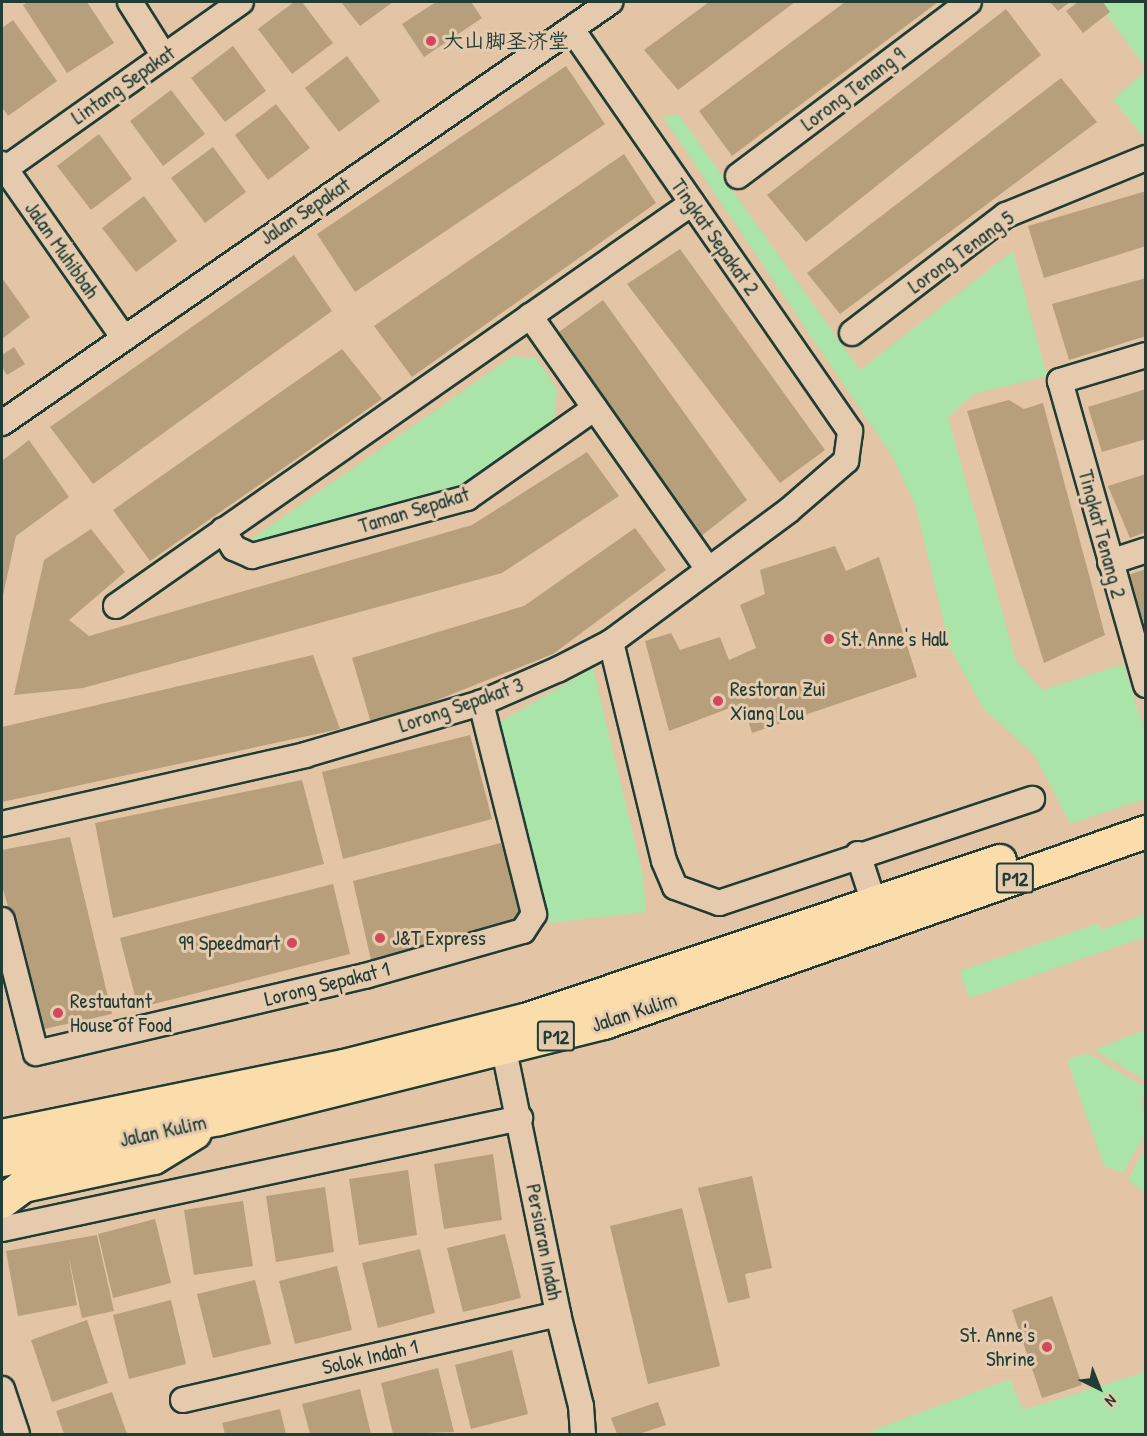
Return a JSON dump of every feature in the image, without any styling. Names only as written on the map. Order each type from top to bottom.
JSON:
[{"type":"main road","name":"Jalan Kulim","points":[[2,1136],[345,1066],[525,1020],[1146,810]]},
{"type":"main road","name":"Jalan Kulim","points":[[2,1160],[219,1119],[504,1050],[615,1020],[1146,832]]},
{"type":"main road","points":[[2,1202],[23,1186],[154,1158],[219,1119]]},
{"type":"main road","points":[[2,1121],[21,1126],[62,1125]]},
{"type":"street","points":[[130,2],[164,56]]},
{"type":"street","name":"Lintang Sepakat","points":[[3,166],[241,2]]},
{"type":"street","name":"Jalan Sepakat","points":[[2,423],[123,336],[610,2]]},
{"type":"street","name":"Lorong Tenang 9","points":[[738,176],[969,2]]},
{"type":"street","name":"Tingkat Sepakat 2","points":[[572,30],[850,431],[850,447]]},
{"type":"street","name":"Lorong Tenang 5","points":[[852,333],[1006,215],[1146,158]]},
{"type":"street","name":"Jalan Muhibbah","points":[[3,166],[123,336]]},
{"type":"street","points":[[116,606],[692,203]]},
{"type":"street","points":[[530,316],[708,569]]},
{"type":"street","name":"Tingkat Tenang 2","points":[[1146,355],[1059,381],[1146,685]]},
{"type":"street","name":"Taman Sepakat","points":[[223,530],[234,548],[252,556],[467,498],[595,408]]},
{"type":"street","name":"Lorong Sepakat 3","points":[[2,824],[305,755],[481,703],[611,642],[835,474],[846,461],[850,447]]},
{"type":"street","points":[[1110,562],[1146,550]]},
{"type":"street","points":[[611,642],[664,861],[675,887],[719,903],[858,854],[1032,799]]},
{"type":"street","name":"Lorong Sepakat 1","points":[[2,921],[36,1053],[365,976],[523,931],[534,914],[481,703]]},
{"type":"street","points":[[858,854],[874,903]]},
{"type":"street","name":"Persiaran Indah","points":[[504,1050],[520,1118],[558,1314],[581,1406],[583,1434]]},
{"type":"street","points":[[2,1229],[520,1118]]},
{"type":"street","name":"Solok Indah 1","points":[[183,1400],[558,1314]]},
{"type":"street","points":[[2,1389],[17,1434]]},
{"type":"green space","points":[[1097,2],[1145,2],[1145,67]]},
{"type":"green space","points":[[1145,72],[1146,137],[1144,138],[1113,99]]},
{"type":"green space","points":[[679,115],[860,370],[1013,251],[1047,376],[974,394],[948,417],[1016,661],[1043,690],[1123,664],[1145,731],[1145,799],[1070,824],[1035,756],[983,708],[950,648],[916,507],[892,456],[663,117]]},
{"type":"green space","points":[[513,356],[536,358],[557,389],[554,422],[462,489],[257,549],[249,541]]},
{"type":"green space","points":[[593,668],[643,875],[646,912],[550,923],[498,723]]},
{"type":"green space","points":[[1145,914],[1145,937],[969,998],[960,971],[1099,923],[1101,930]]},
{"type":"green space","points":[[1145,1030],[1145,1080],[1094,1050]]},
{"type":"green space","points":[[1087,1053],[1145,1087],[1142,1098],[1145,1134],[1123,1173],[1104,1166],[1067,1060]]},
{"type":"green space","points":[[1145,1149],[1145,1194],[1128,1179]]},
{"type":"green space","points":[[1145,1372],[1145,1434],[871,1434],[874,1430],[1010,1379],[1023,1410]]},
{"type":"building","points":[[28,2],[87,2],[114,43],[67,73],[23,5]]},
{"type":"building","points":[[294,2],[302,2],[333,43],[292,74],[258,29]]},
{"type":"building","points":[[341,2],[393,2],[360,26]]},
{"type":"building","name":"大山脚圣济堂","points":[[436,2],[471,2],[482,18],[424,57],[402,24]]},
{"type":"building","points":[[709,2],[795,2],[678,90],[644,50]]},
{"type":"building","points":[[845,2],[938,2],[732,156],[699,111]]},
{"type":"building","points":[[1050,2],[1070,2],[1058,11]]},
{"type":"building","points":[[1078,2],[1103,2],[1110,12],[1083,33],[1066,11]]},
{"type":"building","points":[[1006,9],[1041,55],[806,242],[767,195]]},
{"type":"building","points":[[13,20],[57,81],[8,116],[2,107],[2,28]]},
{"type":"building","points":[[233,46],[266,91],[225,122],[191,78]]},
{"type":"building","points":[[347,56],[380,101],[339,132],[305,88]]},
{"type":"building","points":[[566,66],[605,124],[355,292],[317,234]]},
{"type":"building","points":[[1061,78],[1097,122],[840,314],[807,273]]},
{"type":"building","points":[[171,90],[205,134],[163,166],[130,121]]},
{"type":"building","points":[[276,104],[310,148],[268,180],[235,135]]},
{"type":"building","points":[[99,134],[132,179],[91,210],[57,166]]},
{"type":"building","points":[[213,147],[246,192],[205,223],[171,178]]},
{"type":"building","points":[[624,154],[656,203],[412,377],[374,326]]},
{"type":"building","points":[[1146,191],[1146,246],[1044,278],[1028,226]]},
{"type":"building","points":[[144,196],[177,241],[136,272],[102,228]]},
{"type":"building","points":[[680,249],[825,450],[780,483],[627,284]]},
{"type":"building","points":[[294,255],[332,311],[93,484],[50,427]]},
{"type":"building","points":[[2,278],[30,317],[2,339]]},
{"type":"building","points":[[1146,278],[1146,336],[1069,360],[1052,304]]},
{"type":"building","points":[[603,300],[747,500],[700,537],[552,337]]},
{"type":"building","points":[[14,347],[25,364],[7,375],[2,367],[2,355]]},
{"type":"building","points":[[342,349],[382,399],[150,561],[113,510]]},
{"type":"building","points":[[1146,389],[1146,439],[1102,452],[1088,407]]},
{"type":"building","points":[[1009,400],[1024,409],[1043,403],[1105,635],[1044,663],[967,411]]},
{"type":"building","points":[[29,440],[69,497],[16,536],[2,600],[2,461]]},
{"type":"building","points":[[587,452],[619,496],[502,573],[83,688],[14,695],[44,560],[91,529],[125,572],[69,620],[89,636],[472,525]]},
{"type":"building","points":[[1146,474],[1146,532],[1130,538],[1108,486]]},
{"type":"building","points":[[635,528],[666,570],[553,654],[372,726],[352,658],[524,606]]},
{"type":"building","name":"St. Anne's Hall","points":[[835,546],[846,571],[879,557],[917,677],[752,733],[743,703],[669,731],[645,641],[671,633],[680,650],[720,637],[729,660],[756,648],[740,605],[765,594],[760,570]]},
{"type":"building","points":[[1146,569],[1146,626],[1145,626],[1128,575]]},
{"type":"building","points":[[313,655],[340,729],[2,802],[2,727]]},
{"type":"building","points":[[470,735],[492,819],[343,859],[322,772]]},
{"type":"building","points":[[302,780],[324,864],[113,918],[95,823]]},
{"type":"building","points":[[70,837],[112,1014],[44,1029],[2,886],[2,850]]},
{"type":"building","points":[[501,843],[525,923],[371,960],[353,881]]},
{"type":"building","points":[[333,884],[350,954],[138,1008],[120,938]]},
{"type":"building","points":[[493,1154],[502,1220],[444,1229],[434,1164]]},
{"type":"building","points":[[408,1170],[417,1235],[359,1245],[349,1179]]},
{"type":"building","points":[[752,1176],[772,1268],[745,1274],[750,1298],[728,1303],[698,1188]]},
{"type":"building","points":[[325,1187],[334,1252],[276,1262],[266,1196]]},
{"type":"building","points":[[243,1201],[253,1266],[194,1275],[184,1210]]},
{"type":"building","points":[[682,1208],[720,1366],[648,1384],[610,1226]]},
{"type":"building","points":[[155,1219],[171,1283],[113,1298],[98,1234]]},
{"type":"building","points":[[505,1234],[521,1298],[463,1312],[447,1248]]},
{"type":"building","points":[[97,1235],[114,1311],[82,1318],[68,1254],[77,1305],[18,1316],[6,1251]]},
{"type":"building","points":[[420,1249],[435,1313],[378,1328],[362,1263]]},
{"type":"building","points":[[337,1266],[352,1330],[295,1344],[279,1281]]},
{"type":"building","points":[[255,1280],[271,1344],[213,1358],[197,1294]]},
{"type":"building","name":"St. Anne's Shrine","points":[[1052,1296],[1082,1385],[1042,1398],[1012,1310]]},
{"type":"building","points":[[171,1300],[186,1364],[129,1379],[113,1315]]},
{"type":"building","points":[[87,1320],[108,1383],[52,1402],[31,1340]]},
{"type":"building","points":[[512,1350],[528,1414],[471,1429],[455,1365]]},
{"type":"building","points":[[438,1368],[454,1432],[393,1434],[381,1383]]},
{"type":"building","points":[[360,1389],[371,1434],[310,1434],[302,1404]]},
{"type":"building","points":[[112,1392],[127,1434],[64,1434],[56,1411]]},
{"type":"building","points":[[658,1402],[666,1425],[639,1434],[617,1434],[611,1418]]},
{"type":"building","points":[[280,1409],[286,1434],[225,1434],[222,1423]]},
{"type":"place","name":"大山脚圣济堂","points":[[431,41]]},
{"type":"place","name":"St. Anne's Hall","points":[[829,639]]},
{"type":"place","name":"Restoran Zui Xiang Lou","points":[[718,701]]},
{"type":"place","name":"J&T Express","points":[[380,938]]},
{"type":"place","name":"99 Speedmart","points":[[292,943]]},
{"type":"place","name":"Restautant House of Food","points":[[58,1013]]},
{"type":"place","name":"St. Anne's Shrine","points":[[1047,1347]]}]
